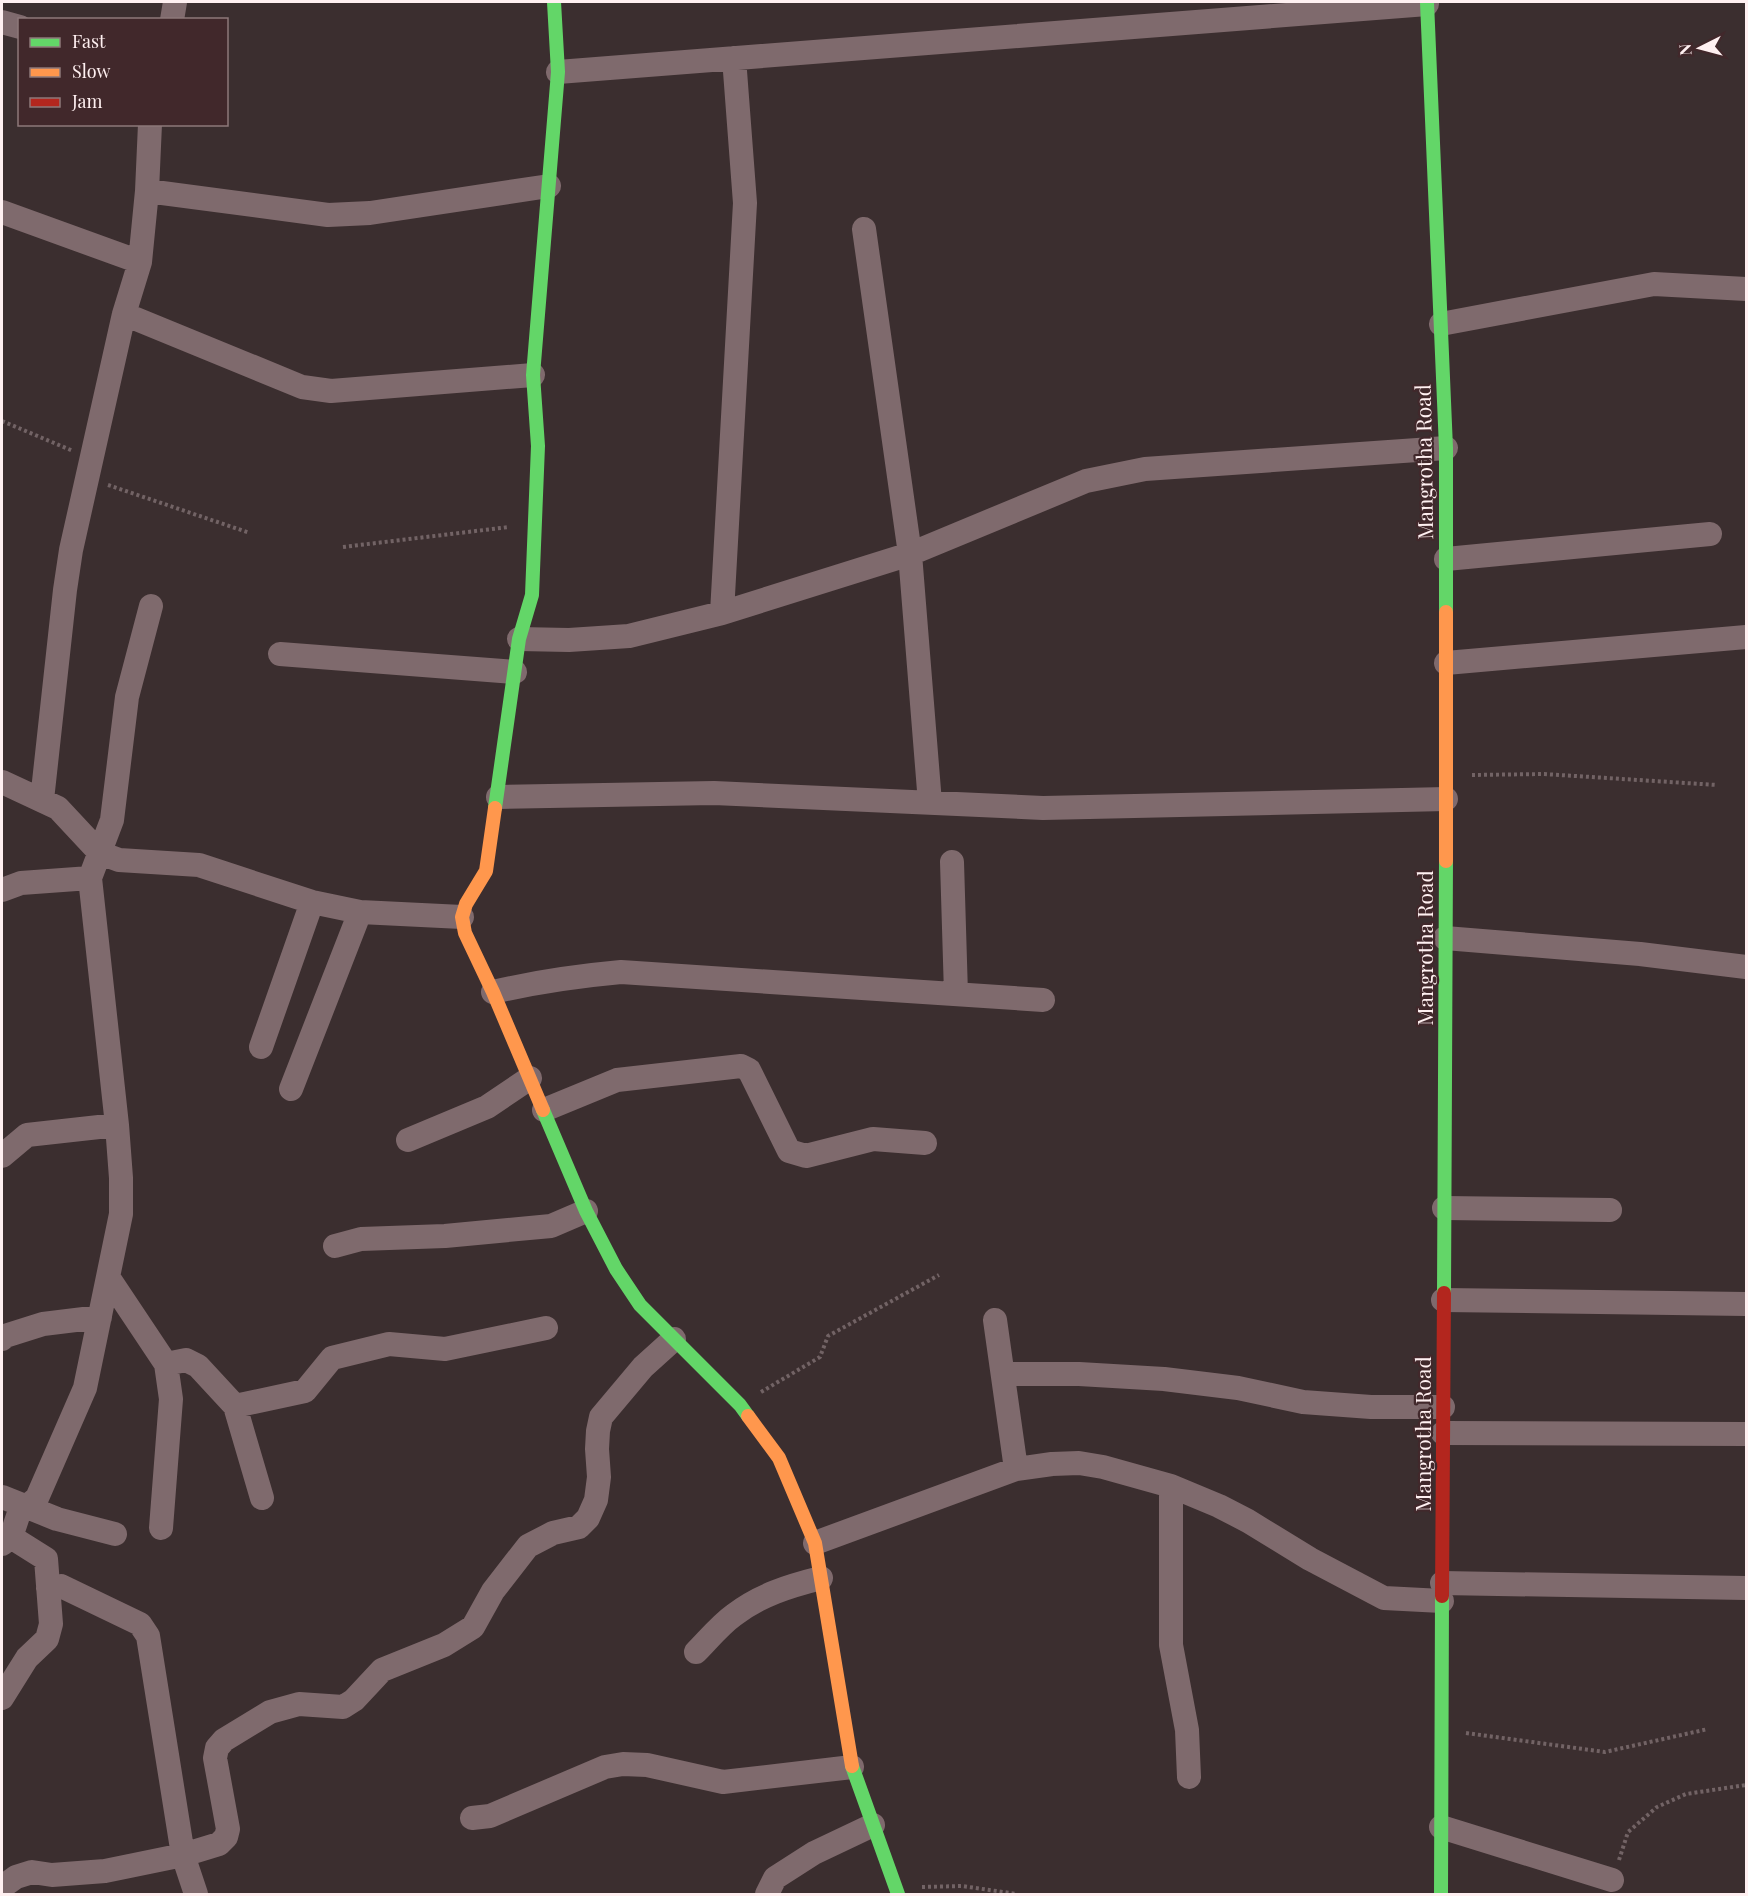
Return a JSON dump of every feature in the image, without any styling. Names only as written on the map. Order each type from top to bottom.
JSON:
[{"type":"street","points":[[172,18],[175,2]]},
{"type":"street","points":[[554,2],[558,72],[533,375],[538,446],[532,595],[519,639],[486,871],[466,904],[462,917],[465,933],[493,992],[586,1211],[616,1269],[640,1305],[740,1405],[779,1458],[815,1543],[852,1767],[897,1891]]},
{"type":"street","points":[[558,72],[1427,3]]},
{"type":"street","name":"Mangrotha Road","points":[[1427,3],[1446,448],[1441,1894]]},
{"type":"street","points":[[2,22],[18,26]]},
{"type":"street","points":[[722,613],[745,203],[734,58]]},
{"type":"street","points":[[42,800],[71,550],[124,314],[140,262],[147,191],[150,126]]},
{"type":"street","points":[[147,191],[328,215],[370,213],[549,186]]},
{"type":"street","points":[[2,212],[140,262]]},
{"type":"street","points":[[864,229],[910,554],[930,803]]},
{"type":"street","points":[[1441,324],[1654,284],[1746,289]]},
{"type":"street","points":[[124,314],[302,387],[331,391],[533,375]]},
{"type":"street","points":[[519,639],[569,640],[629,636],[722,613],[910,554],[1086,481],[1145,469],[1446,448]]},
{"type":"street","points":[[1446,559],[1710,534]]},
{"type":"street","points":[[2,1698],[27,1658],[47,1639],[51,1624],[45,1559],[6,1540],[20,1513],[37,1498],[85,1388],[121,1214],[117,1125],[90,878],[112,820],[128,697],[151,606]]},
{"type":"street","points":[[1446,663],[1746,637]]},
{"type":"street","points":[[280,654],[514,672]]},
{"type":"street","points":[[2,782],[58,808],[100,853],[119,860],[199,865],[312,902],[360,912],[462,917]]},
{"type":"street","points":[[498,797],[714,794],[1043,808],[1446,799]]},
{"type":"street","points":[[952,862],[956,994]]},
{"type":"street","points":[[2,890],[21,883],[90,878]]},
{"type":"street","points":[[261,1047],[312,902]]},
{"type":"street","points":[[291,1089],[360,912]]},
{"type":"street","points":[[1445,938],[1640,954],[1746,967]]},
{"type":"street","points":[[493,992],[565,978],[621,972],[1043,1000]]},
{"type":"street","points":[[544,1110],[617,1080],[741,1066],[749,1070],[789,1151],[798,1155],[806,1156],[873,1139],[925,1143]]},
{"type":"street","points":[[408,1140],[487,1107],[530,1078]]},
{"type":"street","points":[[2,1156],[27,1135],[117,1125]]},
{"type":"street","points":[[1444,1208],[1610,1210]]},
{"type":"street","points":[[335,1246],[361,1239],[446,1236],[551,1226],[586,1211]]},
{"type":"street","points":[[108,1276],[166,1364],[171,1399],[161,1528]]},
{"type":"street","points":[[1443,1300],[1746,1304]]},
{"type":"street","points":[[2,1339],[43,1324],[100,1317]]},
{"type":"street","points":[[995,1320],[1016,1469]]},
{"type":"street","points":[[235,1406],[305,1391],[333,1358],[389,1344],[445,1349],[546,1329]]},
{"type":"street","points":[[2,1887],[16,1876],[32,1872],[52,1875],[105,1871],[183,1855],[219,1844],[226,1837],[228,1829],[215,1758],[217,1748],[224,1740],[270,1712],[299,1704],[343,1707],[354,1700],[382,1670],[444,1645],[473,1627],[493,1591],[528,1546],[553,1533],[579,1527],[588,1518],[596,1500],[599,1477],[598,1431],[602,1418],[643,1367],[674,1339]]},
{"type":"street","points":[[166,1364],[186,1360],[198,1366],[235,1406],[262,1498]]},
{"type":"street","points":[[1003,1374],[1079,1374],[1164,1379],[1238,1388],[1302,1402],[1371,1407],[1443,1407]]},
{"type":"street","points":[[1443,1433],[1746,1434]]},
{"type":"street","points":[[815,1543],[1016,1469],[1079,1463],[1103,1467],[1171,1486],[1248,1521],[1310,1559],[1384,1598],[1442,1592],[1746,1588]]},
{"type":"street","points":[[1171,1486],[1170,1645],[1187,1730],[1189,1777]]},
{"type":"street","points":[[2,1497],[57,1519],[115,1534]]},
{"type":"street","points":[[696,1652],[732,1616],[756,1600],[784,1587],[821,1578]]},
{"type":"street","points":[[48,1588],[61,1586],[140,1624],[148,1636],[183,1855],[196,1894]]},
{"type":"street","points":[[472,1818],[490,1816],[605,1767],[624,1764],[647,1764],[723,1782],[852,1767]]},
{"type":"street","points":[[767,1894],[775,1878],[814,1853],[873,1824]]},
{"type":"street","points":[[1441,1827],[1612,1880]]},
{"type":"path","points":[[2,421],[90,468],[249,533]]},
{"type":"path","points":[[343,547],[535,524]]},
{"type":"path","points":[[1446,776],[1544,774],[1717,785]]},
{"type":"path","points":[[740,1405],[820,1357],[828,1336],[939,1275]]},
{"type":"path","points":[[1442,1729],[1605,1752],[1708,1729]]},
{"type":"path","points":[[1612,1880],[1628,1832],[1657,1808],[1686,1794],[1746,1785]]},
{"type":"path","points":[[897,1891],[962,1886],[1017,1894]]},
{"type":"traffic: fast","points":[[495,808],[519,639],[532,595],[538,446],[533,375],[558,72],[554,2]]},
{"type":"traffic: fast","points":[[1427,2],[1446,448],[1446,612]]},
{"type":"traffic: fast","points":[[1444,1293],[1446,861]]},
{"type":"traffic: fast","points":[[543,1110],[586,1211],[616,1269],[640,1305],[740,1405],[748,1416]]},
{"type":"traffic: fast","points":[[1441,1894],[1442,1596]]},
{"type":"traffic: fast","points":[[852,1766],[898,1894]]},
{"type":"traffic: slow","points":[[1446,612],[1446,861]]},
{"type":"traffic: slow","points":[[495,808],[486,871],[466,904],[462,917],[465,933],[493,992],[543,1110]]},
{"type":"traffic: slow","points":[[748,1416],[779,1458],[815,1543],[852,1766]]},
{"type":"traffic: jam","points":[[1442,1596],[1444,1293]]}]
